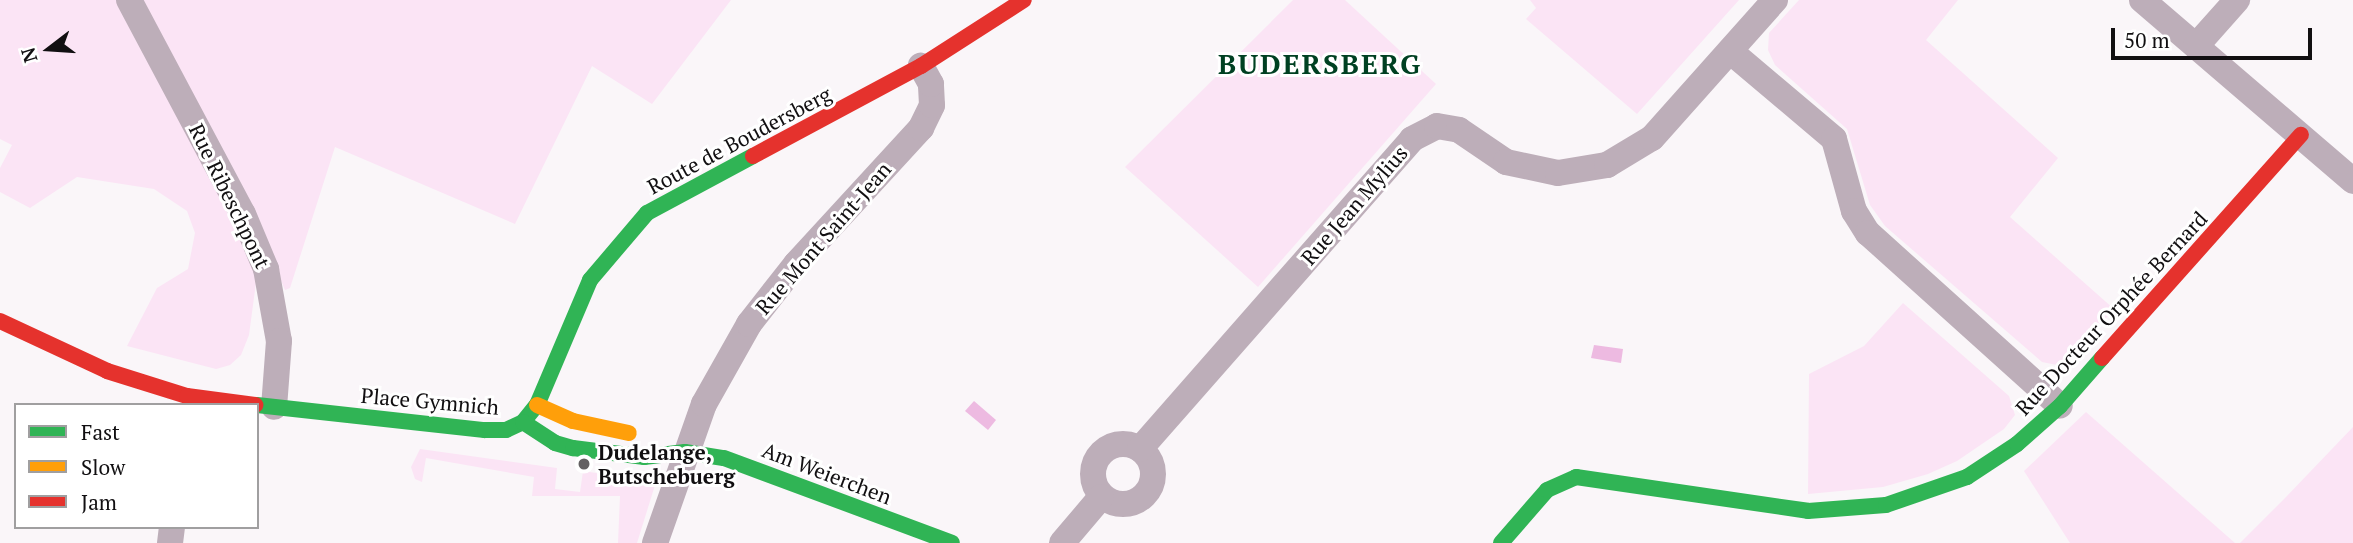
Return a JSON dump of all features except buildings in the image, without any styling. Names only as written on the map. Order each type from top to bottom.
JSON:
[{"type":"main road","name":"Route de Boudersberg","points":[[523,422],[537,405],[590,280],[619,240],[647,213],[921,66],[1024,0]]},
{"type":"main road","name":"Rue Docteur Orphée Bernard","points":[[1501,543],[1547,490],[1576,477],[1808,511],[1886,505],[1967,477],[2017,444],[2060,406],[2301,135]]},
{"type":"main road","name":"Place Gymnich","points":[[0,321],[107,370],[187,400],[224,403]]},
{"type":"main road","points":[[537,405],[573,421],[673,441],[685,452]]},
{"type":"main road","name":"Place Gymnich","points":[[262,406],[485,430],[506,430],[523,422],[555,443],[573,448],[644,457],[685,452]]},
{"type":"main road","name":"Am Weierchen","points":[[685,452],[758,468],[952,543]]},
{"type":"street","name":"Rue Ribeschpont","points":[[129,0],[243,214],[266,269],[279,341],[262,406]]},
{"type":"street","name":"Rue Jean Mylius","points":[[1140,449],[1412,139],[1437,125],[1459,130],[1506,162],[1558,173],[1607,165],[1652,138],[1775,0]]},
{"type":"street","points":[[2142,0],[2353,181]]},
{"type":"street","points":[[2196,46],[2237,0]]},
{"type":"street","points":[[1730,51],[1834,139],[1854,211],[1868,233],[2060,406]]},
{"type":"street","name":"Rue Mont Saint-Jean","points":[[655,543],[704,404],[749,324],[796,264],[921,128],[932,105],[931,84],[921,66]]},
{"type":"street","points":[[1126,444],[1140,449],[1154,474],[1146,494],[1128,505],[1101,497],[1093,477],[1099,455],[1111,446],[1126,444]]},
{"type":"street","points":[[1062,543],[1101,497]]},
{"type":"shaded area","points":[[0,0],[121,0],[238,227],[257,275],[249,335],[241,355],[230,365],[216,369],[127,346],[157,288],[188,269],[195,233],[187,211],[154,189],[77,177],[30,208],[0,192],[0,168],[12,145],[0,139]]},
{"type":"shaded area","points":[[138,0],[731,0],[652,104],[592,66],[515,224],[335,147],[290,288],[285,290],[250,209]]},
{"type":"shaded area","points":[[1293,0],[1345,0],[1436,84],[1258,287],[1125,167]]},
{"type":"shaded area","points":[[1530,0],[1739,0],[1637,114],[1526,19],[1536,8]]},
{"type":"shaded area","points":[[1799,0],[1958,0],[1926,40],[2058,158],[2010,217],[2114,309],[2071,358],[2057,365],[2042,362],[1885,226],[1870,205],[1847,129],[1775,65],[1768,50],[1769,33]]},
{"type":"shaded area","points":[[1903,303],[2009,396],[2015,415],[2004,429],[1957,461],[1928,474],[1883,487],[1808,494],[1809,374],[1864,346]]},
{"type":"shaded area","points":[[1594,345],[1623,349],[1621,363],[1591,358]]},
{"type":"shaded area","points":[[974,401],[996,420],[988,430],[965,411]]},
{"type":"shaded area","points":[[2086,412],[2235,543],[2070,543],[2024,471]]},
{"type":"shaded area","points":[[2353,427],[2353,543],[2240,543],[2286,497]]},
{"type":"shaded area","points":[[420,449],[557,468],[555,489],[580,492],[583,471],[656,482],[637,543],[618,543],[620,496],[532,496],[534,477],[426,458],[422,482],[415,479],[411,467]]},
{"type":"traffic: fast","points":[[259,405],[485,430],[506,430],[523,422],[537,405],[590,280],[647,213],[753,156]]},
{"type":"traffic: fast","points":[[1501,543],[1547,490],[1576,477],[1808,511],[1886,505],[1967,477],[2017,444],[2060,406],[2102,358]]},
{"type":"traffic: fast","points":[[523,422],[555,443],[573,448],[644,457],[685,452],[724,458],[952,543]]},
{"type":"traffic: slow","points":[[537,405],[573,421],[629,433]]},
{"type":"traffic: jam","points":[[753,156],[921,66],[1024,0]]},
{"type":"traffic: jam","points":[[2102,358],[2301,135]]},
{"type":"traffic: jam","points":[[0,321],[107,371],[187,396],[240,403]]},
{"type":"place","name":"Dudelange, Butschebuerg","points":[[584,464]]},
{"type":"district","name":"BUDERSBERG","points":[[1320,64]]}]
